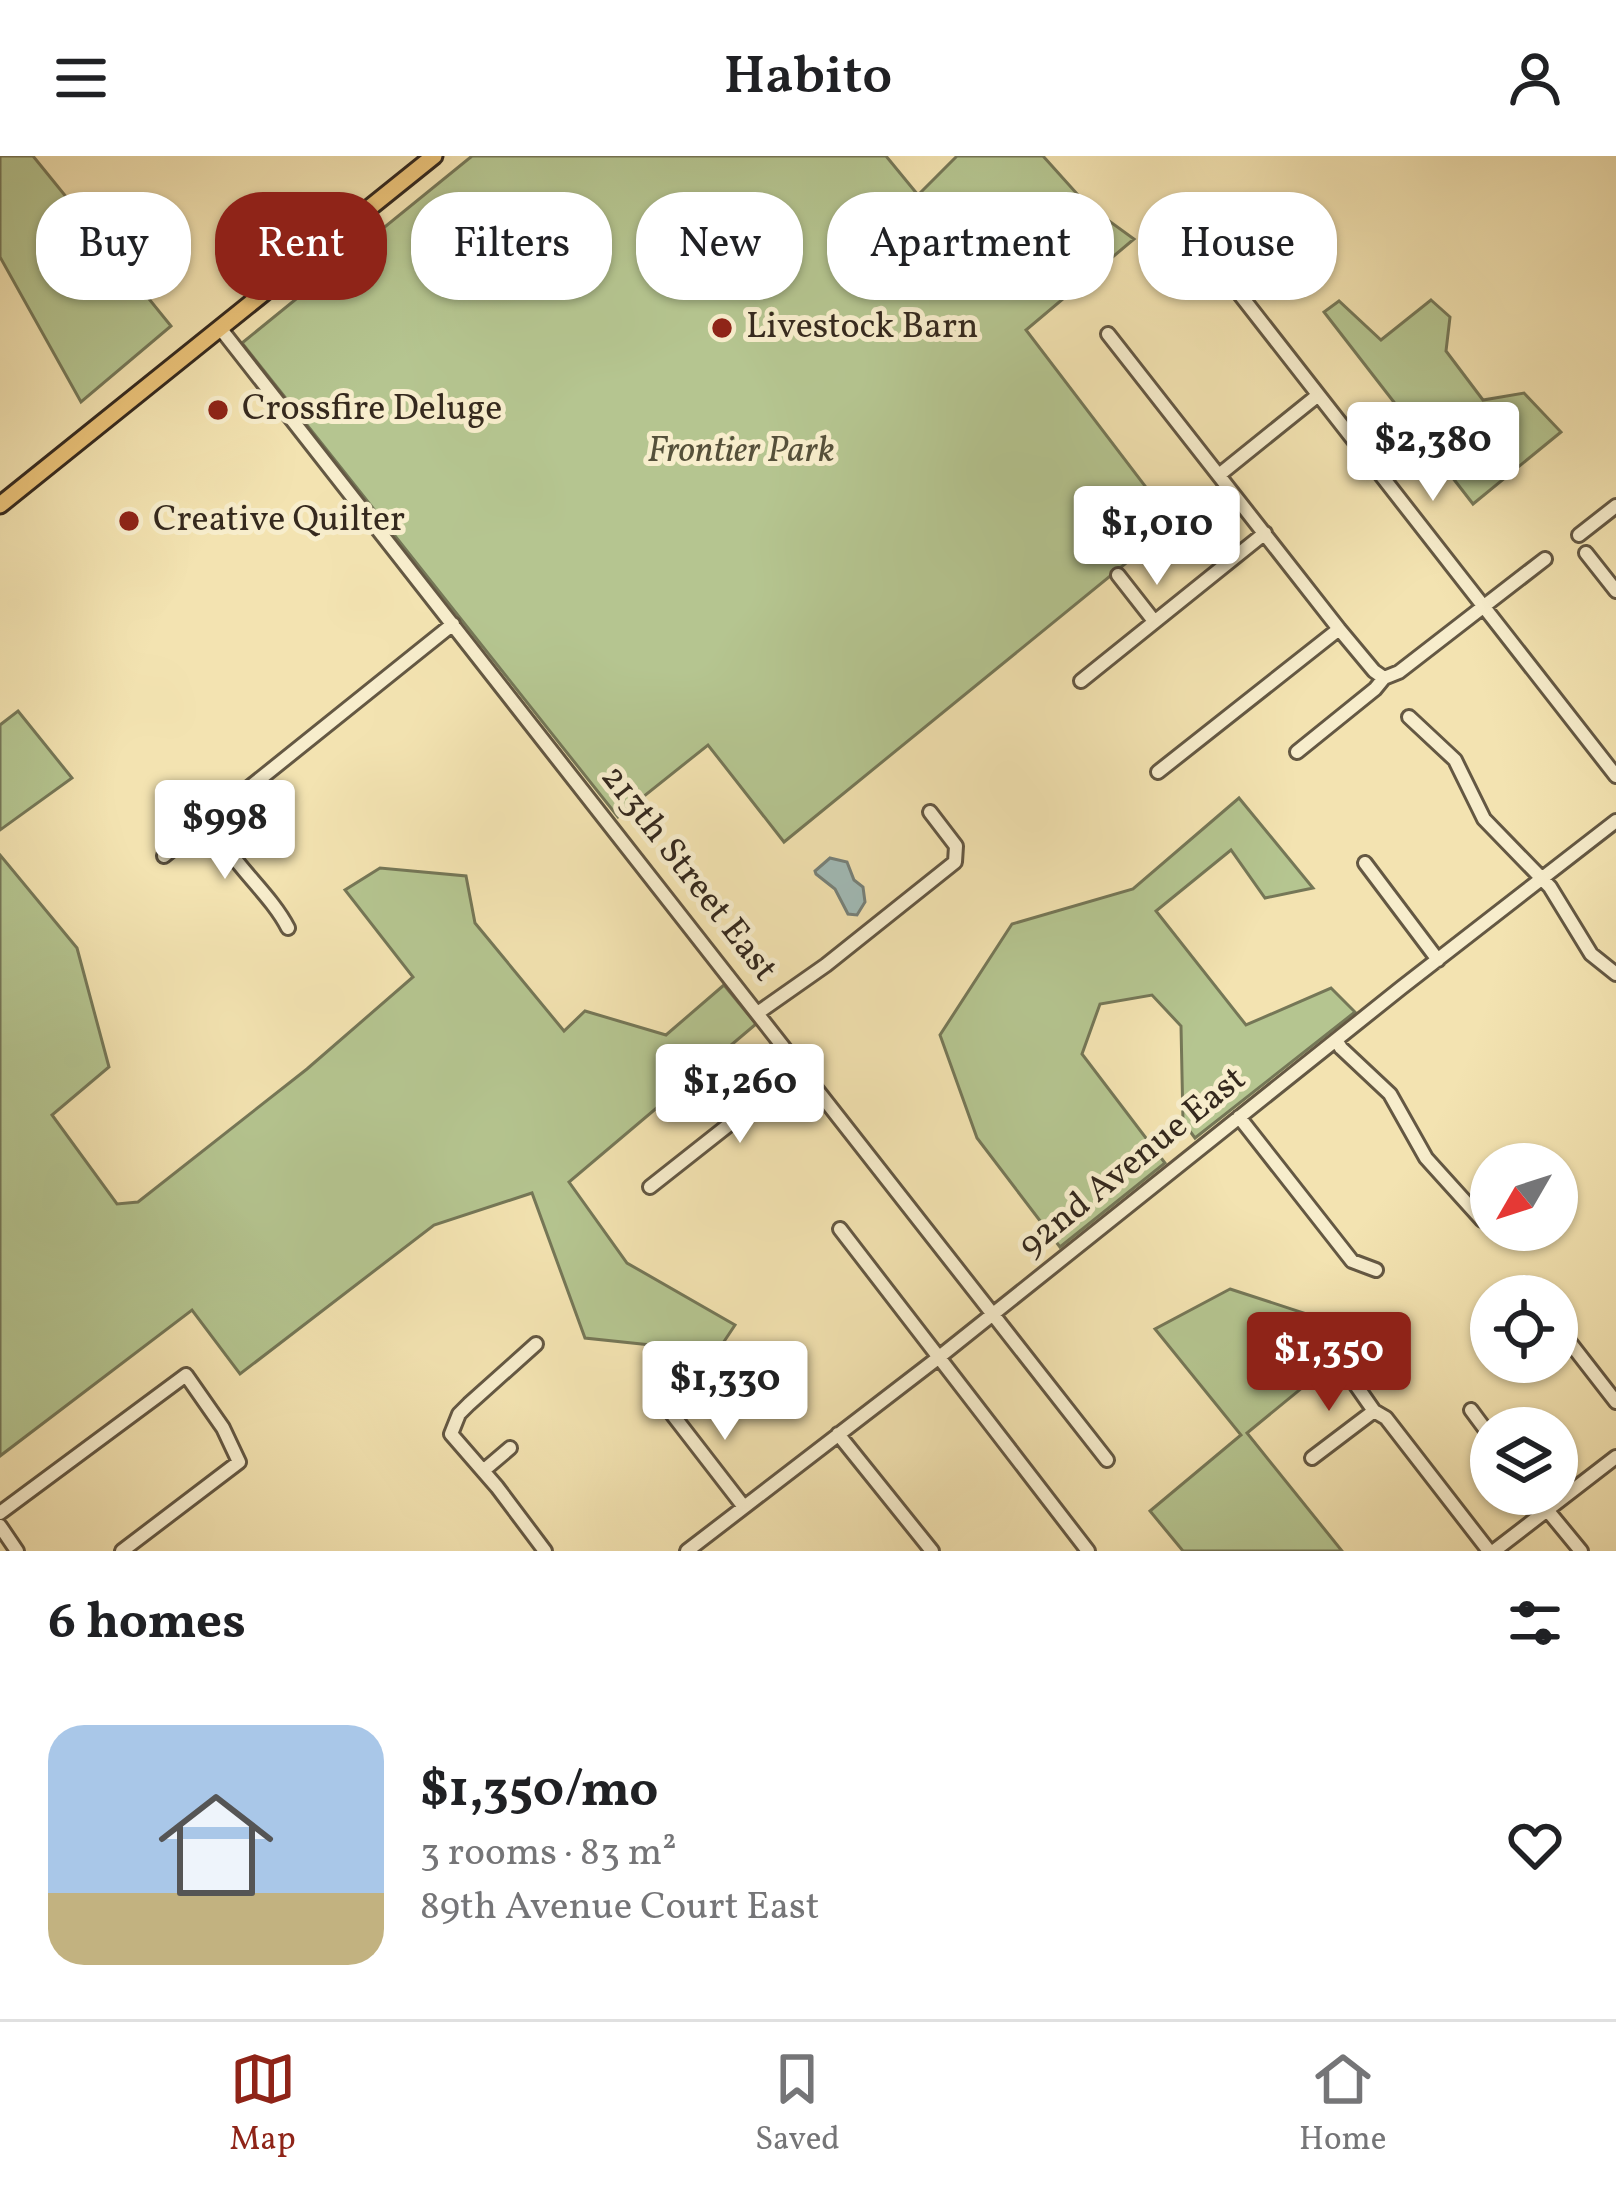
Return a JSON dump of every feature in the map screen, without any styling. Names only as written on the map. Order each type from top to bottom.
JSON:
[{"type":"main road","points":[[0,505],[434,156]]},
{"type":"street","points":[[1244,300],[1616,776]]},
{"type":"street","name":"213th Street East","points":[[220,328],[1107,1460]]},
{"type":"street","points":[[1108,334],[1339,628],[1384,678]]},
{"type":"street","points":[[1219,475],[1317,396]]},
{"type":"street","points":[[1579,535],[1616,506]]},
{"type":"street","points":[[1081,681],[1264,533]]},
{"type":"street","points":[[1586,553],[1616,591]]},
{"type":"street","points":[[1297,752],[1384,678],[1393,676],[1545,559]]},
{"type":"street","points":[[1118,574],[1154,620]]},
{"type":"street","points":[[164,856],[453,624]]},
{"type":"street","points":[[1159,772],[1339,628]]},
{"type":"street","points":[[1409,717],[1455,760],[1484,819],[1550,887],[1591,954],[1616,974]]},
{"type":"street","points":[[759,1012],[955,862],[956,846],[930,812]]},
{"type":"street","points":[[212,817],[224,844],[279,909],[288,928]]},
{"type":"street","name":"92nd Avenue East","points":[[687,1551],[1616,821]]},
{"type":"street","points":[[1365,863],[1438,961]]},
{"type":"street","points":[[1336,1040],[1390,1094],[1426,1158],[1470,1207]]},
{"type":"street","points":[[650,1187],[802,1067]]},
{"type":"street","points":[[1239,1117],[1352,1261],[1376,1270]]},
{"type":"street","points":[[840,1229],[1088,1551]]},
{"type":"street","points":[[536,1344],[459,1414],[451,1434],[544,1551]]},
{"type":"street","points":[[1578,1353],[1616,1402]]},
{"type":"street","points":[[0,1513],[186,1375],[223,1428],[239,1462],[122,1551]]},
{"type":"street","points":[[1351,1378],[1492,1551],[1539,1515]]},
{"type":"street","points":[[669,1410],[744,1507]]},
{"type":"street","points":[[1312,1458],[1374,1411]]},
{"type":"street","points":[[838,1434],[932,1551]]},
{"type":"street","points":[[483,1472],[509,1448]]},
{"type":"street","points":[[1578,1486],[1616,1457]]},
{"type":"street","points":[[1550,1515],[1581,1551]]},
{"type":"street","points":[[0,1526],[17,1551]]},
{"type":"green space","points":[[0,156],[33,156],[62,192],[36,192],[36,300],[150,300],[171,326],[81,402],[0,257]]},
{"type":"green space","name":"Frontier Park","points":[[472,156],[886,156],[916,192],[827,192],[827,300],[1062,300],[1026,330],[1174,524],[784,842],[708,745],[618,817],[242,343],[295,300],[387,300],[387,225],[411,206],[411,300],[612,300],[612,192],[428,192]]},
{"type":"green space","name":"Frontier Park","points":[[957,156],[1043,156],[1075,192],[921,192]]},
{"type":"green space","name":"Frontier Park","points":[[1114,225],[1134,239],[1114,256]]},
{"type":"green space","points":[[1431,300],[1450,317],[1446,351],[1483,400],[1524,393],[1561,432],[1473,504],[1324,312],[1339,301],[1381,340]]},
{"type":"green space","points":[[18,711],[72,778],[0,830],[0,725]]},
{"type":"green space","points":[[1239,798],[1313,888],[1265,898],[1231,850],[1156,911],[1246,1025],[1331,988],[1355,1012],[1195,1138],[1183,1122],[1181,1026],[1152,995],[1100,1004],[1082,1054],[1165,1163],[1060,1247],[977,1138],[940,1035],[1012,924],[1133,889]]},
{"type":"green space","points":[[0,855],[77,948],[109,1067],[52,1115],[117,1204],[138,1202],[307,1069],[413,977],[345,890],[380,868],[466,876],[475,923],[564,1031],[585,1011],[666,1035],[724,985],[756,1024],[569,1182],[627,1263],[735,1325],[717,1352],[585,1338],[532,1193],[434,1225],[240,1374],[192,1310],[0,1456]]},
{"type":"green space","points":[[1230,1289],[1322,1319],[1347,1351],[1247,1433],[1342,1551],[1183,1551],[1150,1511],[1241,1435],[1155,1329]]},
{"type":"water","points":[[830,858],[847,862],[854,880],[863,887],[865,902],[857,915],[848,914],[835,889],[816,874]]},
{"type":"place","name":"Livestock Barn","points":[[722,328]]},
{"type":"place","name":"Crossfire Deluge","points":[[218,410]]},
{"type":"place","name":"Creative Quilter","points":[[129,521]]}]
